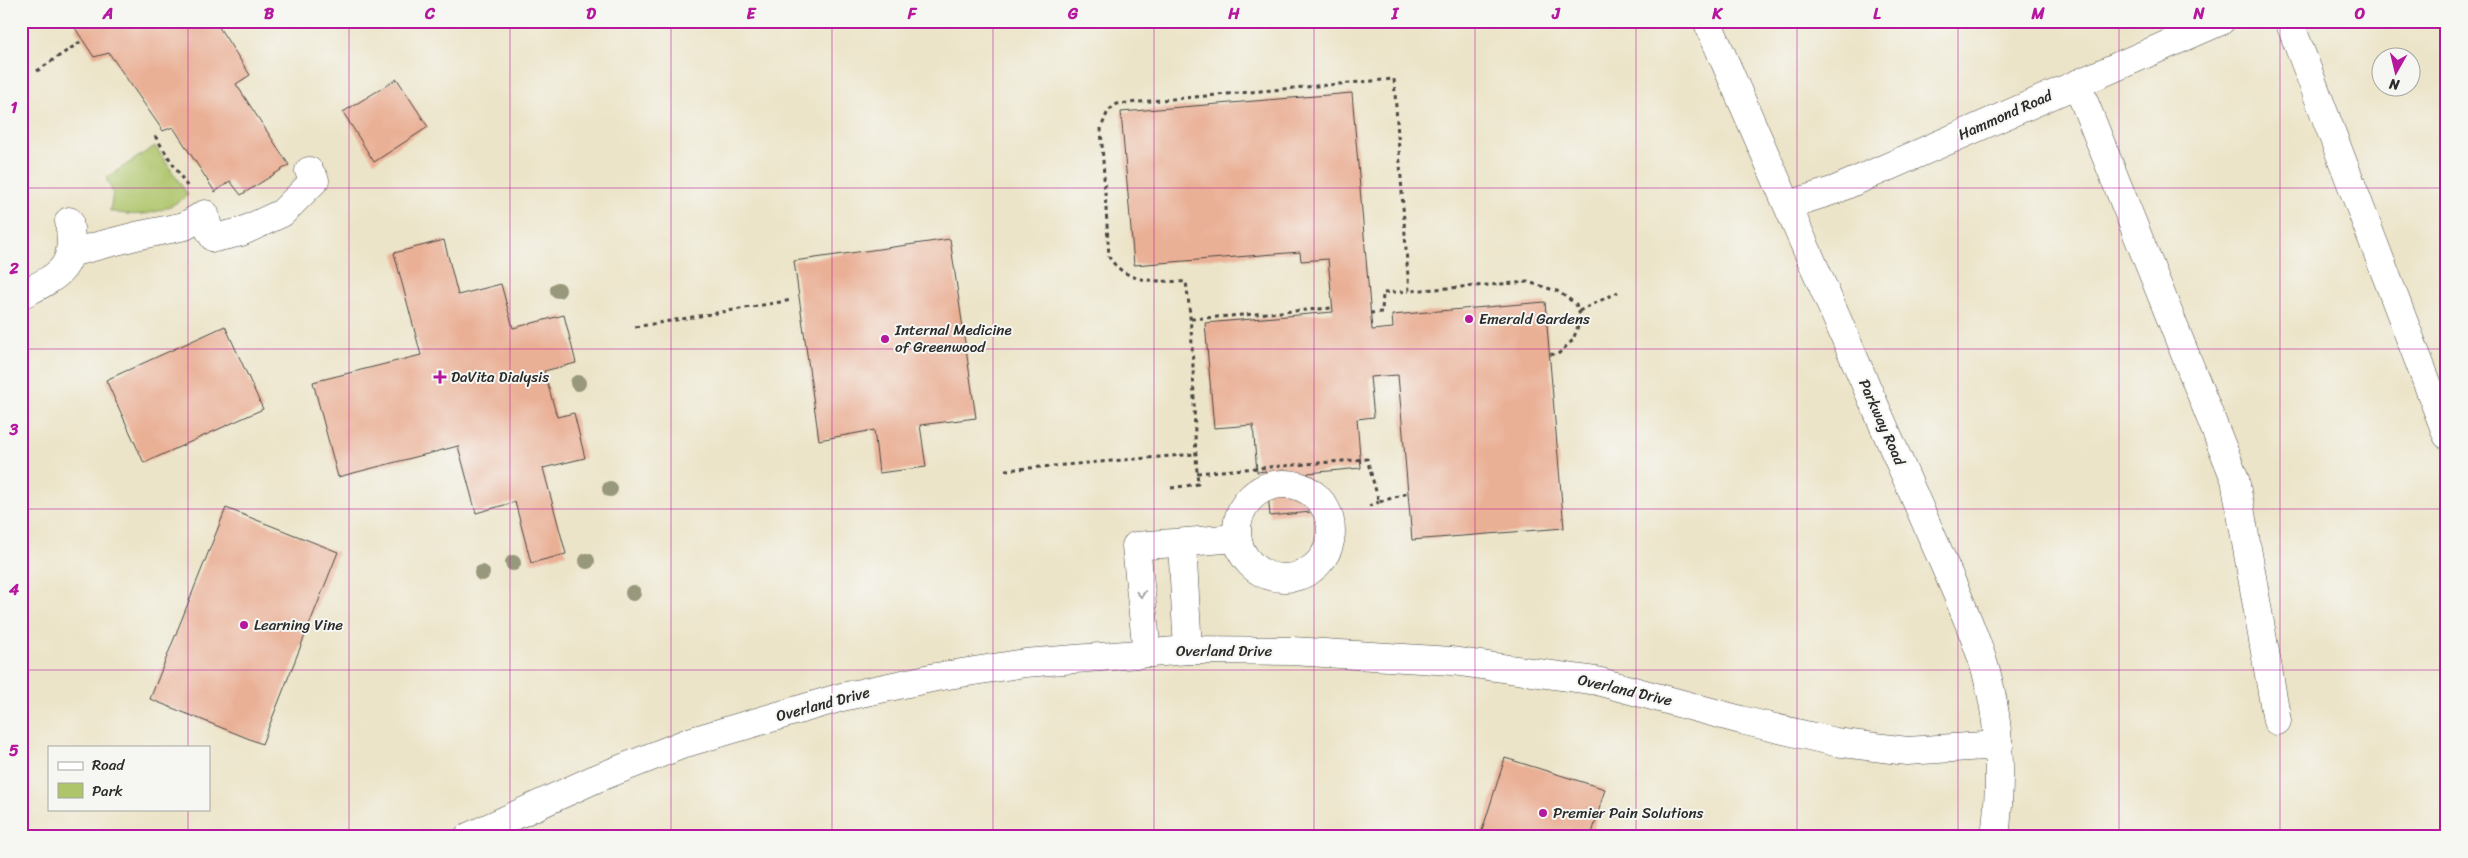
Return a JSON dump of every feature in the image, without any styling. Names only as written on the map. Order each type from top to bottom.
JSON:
[{"type":"street","name":"Parkway Road","points":[[1706,21],[1957,594],[1983,662],[1999,745],[1999,808],[1995,837]]},
{"type":"street","name":"Hammond Road","points":[[1788,205],[1835,190],[2221,21]]},
{"type":"street","points":[[2289,21],[2447,435]]},
{"type":"street","points":[[2077,84],[2235,479],[2276,721]]},
{"type":"street","points":[[70,253],[185,226],[205,214],[208,228],[214,238],[241,232],[282,213],[316,180],[309,171]]},
{"type":"street","points":[[21,295],[54,278],[66,265],[72,240],[69,221]]},
{"type":"street","points":[[1147,653],[1136,546],[1237,538]]},
{"type":"street","points":[[1182,543],[1188,650]]},
{"type":"street","name":"Overland Drive","points":[[468,837],[595,779],[689,742],[842,698],[936,677],[1025,663],[1188,650],[1292,651],[1452,661],[1598,681],[1742,720],[1835,742],[1907,751],[1999,745]]},
{"type":"path","points":[[38,71],[83,40]]},
{"type":"path","points":[[1171,488],[1198,484],[1195,454],[1191,320],[1186,282],[1130,277],[1117,269],[1110,257],[1101,128],[1108,111],[1117,104],[1394,79],[1409,291]]},
{"type":"path","points":[[155,136],[205,214]]},
{"type":"path","points":[[1370,313],[1382,312],[1383,293],[1528,282],[1556,291],[1576,304],[1579,311],[1581,318],[1573,340],[1557,355],[1550,354]]},
{"type":"path","points":[[1579,311],[1618,292]]},
{"type":"path","points":[[635,327],[792,300]]},
{"type":"path","points":[[1191,320],[1332,308]]},
{"type":"path","points":[[1005,470],[1195,454]]},
{"type":"path","points":[[1197,473],[1367,459],[1379,502]]},
{"type":"path","points":[[1369,506],[1408,493]]},
{"type":"green space","points":[[155,146],[188,195],[170,206],[151,213],[131,214],[110,211],[113,193],[106,178]]},
{"type":"building","points":[[83,21],[215,21],[250,75],[236,84],[289,165],[241,195],[230,181],[215,192],[173,127],[163,131],[109,53],[94,57],[75,28]]},
{"type":"building","points":[[397,79],[428,127],[374,162],[343,112]]},
{"type":"building","name":"Emerald Gardens","points":[[1352,93],[1372,330],[1393,328],[1392,315],[1545,302],[1564,528],[1412,540],[1398,375],[1370,377],[1374,417],[1357,419],[1361,468],[1308,473],[1311,512],[1270,516],[1266,471],[1257,472],[1253,425],[1214,428],[1205,323],[1333,312],[1328,259],[1301,261],[1300,252],[1134,265],[1121,112]]},
{"type":"building","name":"Internal Medicine of Greenwood","points":[[950,239],[976,418],[920,425],[926,467],[879,473],[874,430],[819,440],[794,261]]},
{"type":"building","name":"DaVita Dialysis","points":[[444,240],[458,295],[501,284],[513,328],[564,315],[576,363],[544,371],[557,417],[574,413],[585,458],[543,468],[566,554],[531,563],[515,502],[476,513],[458,446],[338,477],[313,382],[421,355],[394,253]]},
{"type":"building","points":[[225,326],[263,409],[144,463],[106,380]]},
{"type":"building","name":"Learning Vine","points":[[226,508],[338,552],[262,744],[150,699]]},
{"type":"building","name":"Premier Pain Solutions","points":[[1505,758],[1605,789],[1591,837],[1480,837]]},
{"type":"place","name":"Emerald Gardens","points":[[1469,319]]},
{"type":"place","name":"Internal Medicine of Greenwood","points":[[885,339]]},
{"type":"place","name":"DaVita Dialysis","points":[[440,377]]},
{"type":"place","name":"Learning Vine","points":[[244,625]]},
{"type":"place","name":"Premier Pain Solutions","points":[[1543,813]]}]
